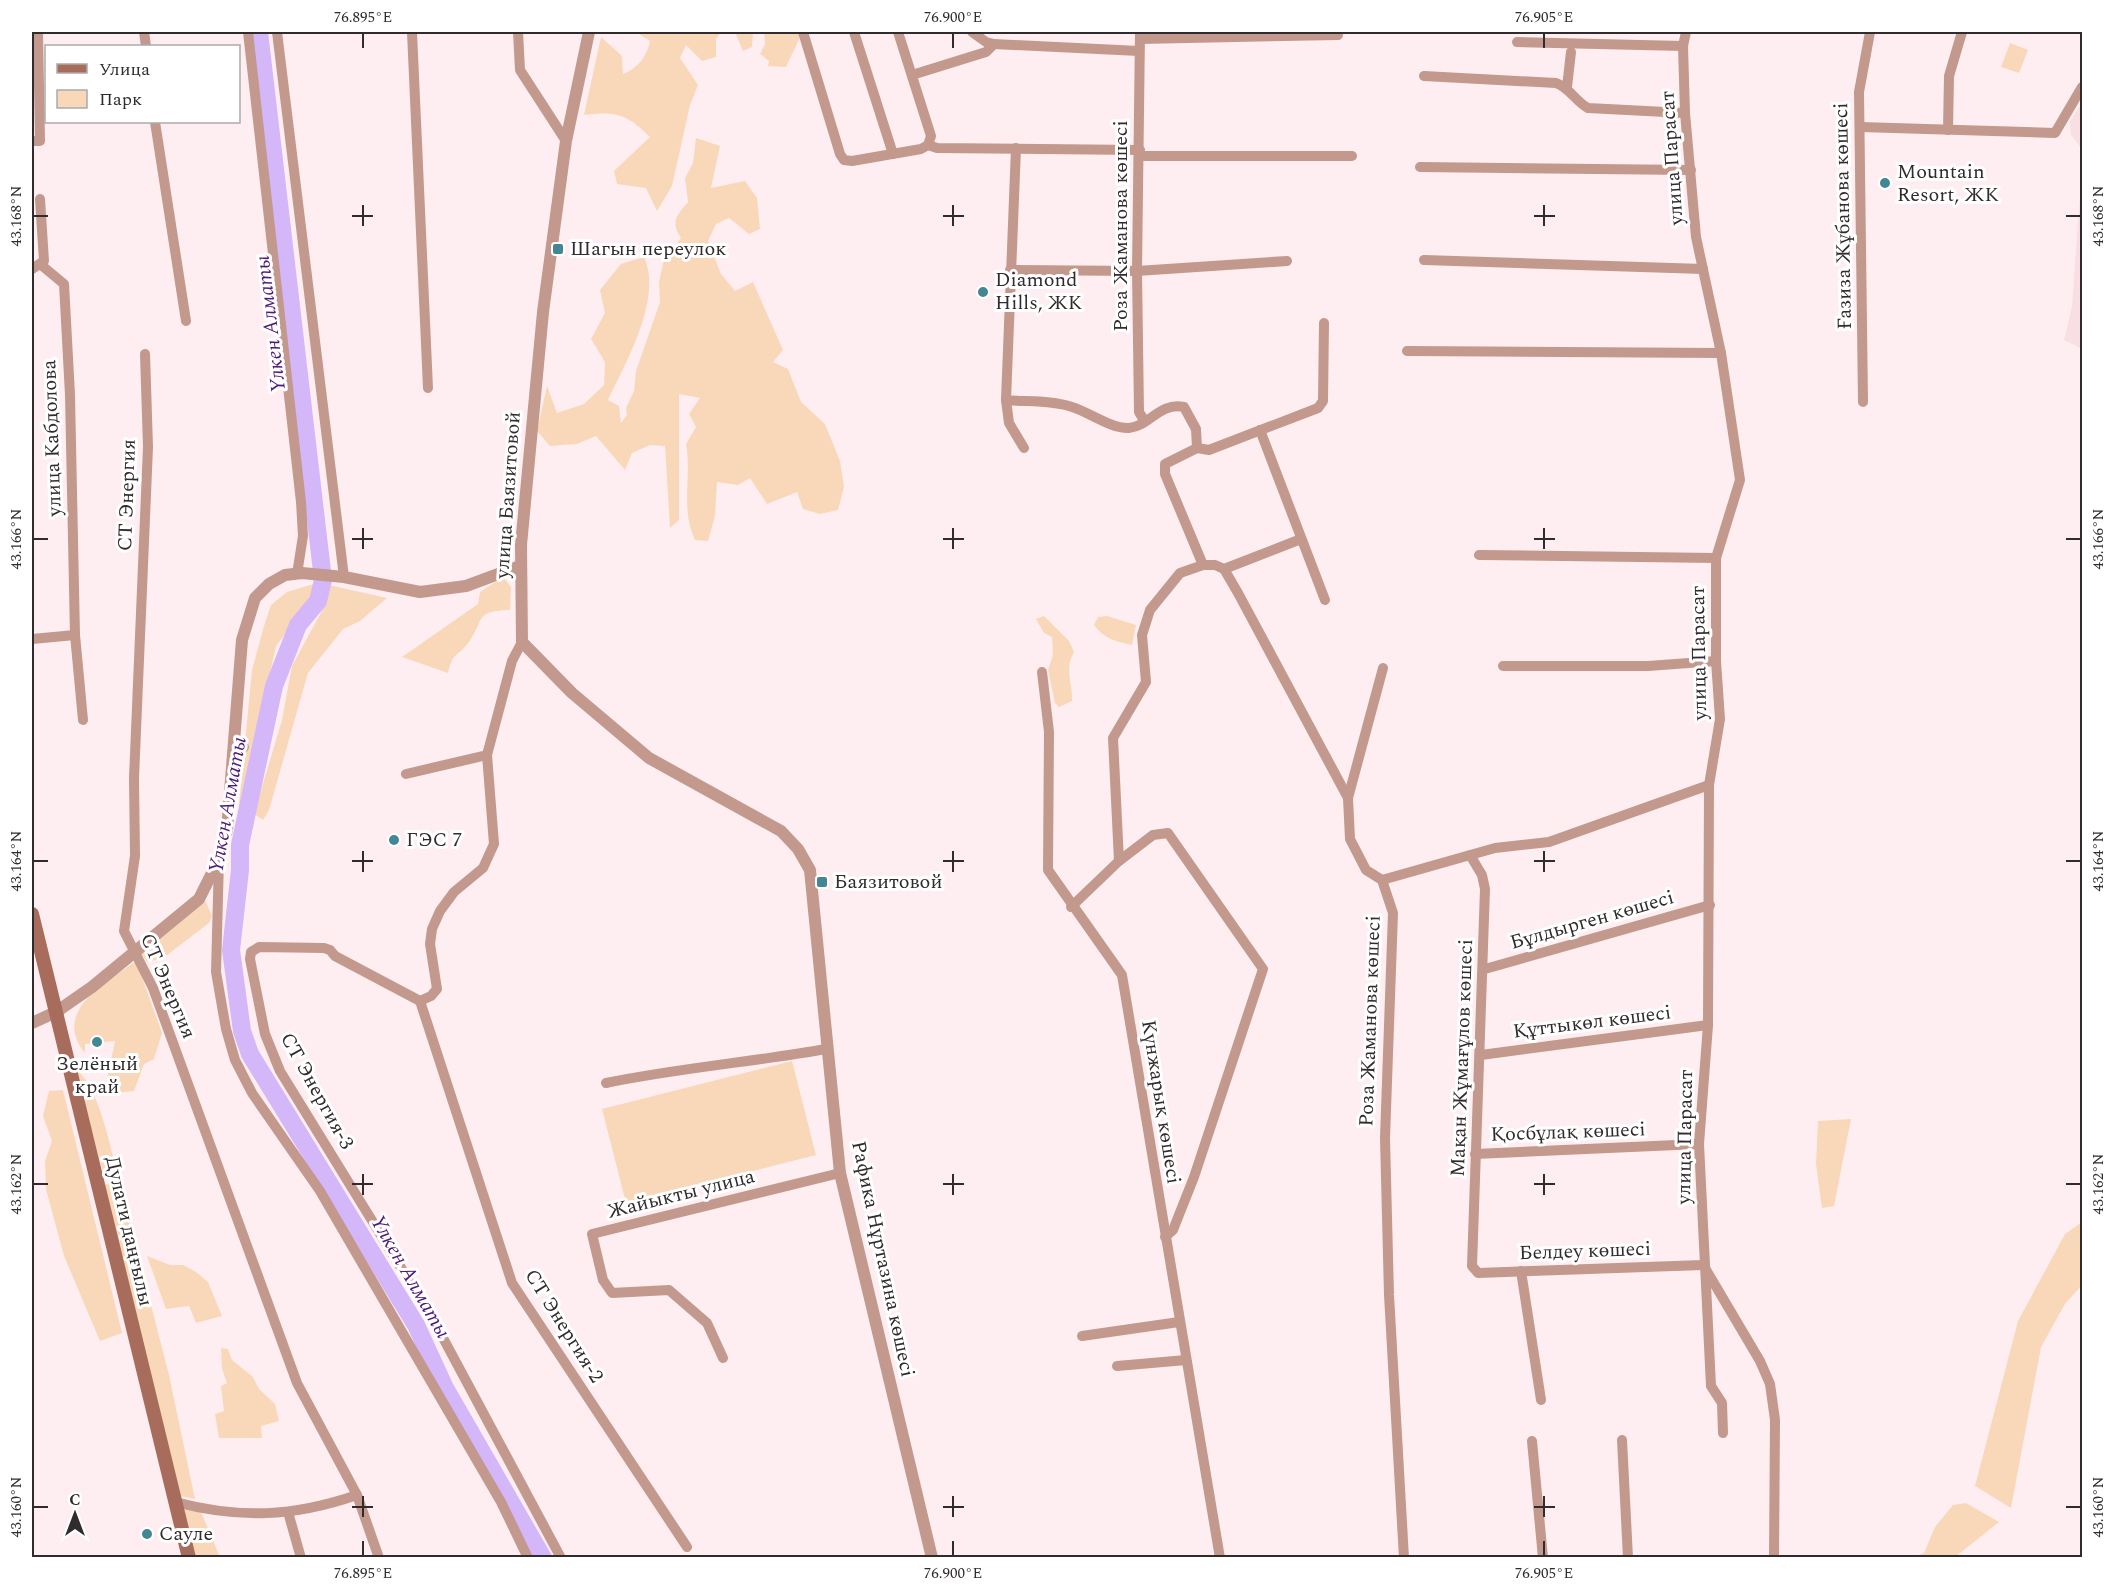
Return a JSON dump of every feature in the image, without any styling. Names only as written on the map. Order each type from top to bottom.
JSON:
[{"type":"main road","name":"Дулати даңғылы","points":[[32,914],[189,1557]]},
{"type":"street","points":[[32,141],[40,141],[38,32]]},
{"type":"street","points":[[248,32],[301,502],[303,536],[297,574]]},
{"type":"street","points":[[277,32],[339,576]]},
{"type":"street","points":[[412,32],[428,388]]},
{"type":"street","points":[[518,32],[520,70],[566,141]]},
{"type":"street","name":"улица Баязитовой","points":[[522,642],[520,566],[543,312],[566,141],[589,32]]},
{"type":"street","points":[[803,32],[844,160],[852,161],[921,149],[928,145],[931,136],[930,127],[898,32]]},
{"type":"street","points":[[854,32],[893,154]]},
{"type":"street","points":[[972,32],[994,44],[1139,51]]},
{"type":"street","name":"улица Парасат","points":[[1686,32],[1683,46],[1685,113],[1696,237],[1721,353],[1740,480],[1716,558],[1716,661],[1720,719],[1709,785],[1708,1025],[1699,1144],[1703,1265],[1711,1386],[1722,1403],[1723,1433]]},
{"type":"street","name":"Ғазиза Жұбанова көшесі","points":[[1863,402],[1859,92],[1870,32]]},
{"type":"street","points":[[1948,130],[1949,76],[1962,32]]},
{"type":"street","points":[[1140,35],[1338,35]]},
{"type":"street","name":"Роза Жаманова көшесі","points":[[1140,35],[1137,271],[1139,412],[1144,420]]},
{"type":"street","points":[[1517,42],[1683,46]]},
{"type":"street","points":[[912,75],[986,52],[994,44]]},
{"type":"street","points":[[1567,87],[1571,52]]},
{"type":"street","points":[[1424,76],[1556,83],[1567,87],[1576,101],[1588,108],[1685,113]]},
{"type":"street","points":[[1860,127],[2055,133],[2082,87]]},
{"type":"street","points":[[155,123],[186,321]]},
{"type":"street","points":[[928,145],[937,148],[1352,156]]},
{"type":"street","points":[[1016,148],[1006,400],[1009,423],[1024,448]]},
{"type":"street","points":[[1420,167],[1691,170]]},
{"type":"street","points":[[36,267],[44,261],[40,198]]},
{"type":"street","points":[[1010,270],[1137,271],[1287,261]]},
{"type":"street","points":[[1424,261],[1703,269]]},
{"type":"street","name":"улица Кабдолова","points":[[36,267],[64,284],[75,634],[83,720]]},
{"type":"street","points":[[1203,565],[1165,474],[1165,464],[1197,448],[1209,450],[1318,408],[1323,401],[1324,323]]},
{"type":"street","points":[[1407,351],[1721,353]]},
{"type":"street","name":"СТ Энергия","points":[[145,354],[148,447],[134,778],[135,856],[124,931],[137,952],[153,988],[297,1383],[357,1495],[379,1557]]},
{"type":"street","points":[[1006,400],[1071,406],[1123,427],[1131,428],[1165,408],[1184,407],[1196,429],[1197,448]]},
{"type":"street","points":[[1260,430],[1325,600]]},
{"type":"street","points":[[1119,861],[1113,738],[1146,682],[1142,635],[1150,610],[1180,573],[1203,565],[1215,565],[1224,569],[1301,539]]},
{"type":"street","points":[[1479,555],[1716,558]]},
{"type":"street","points":[[32,1023],[56,1012],[137,952],[199,899],[219,859],[227,830],[239,746],[242,640],[255,598],[269,584],[285,575],[313,573],[420,592],[476,584],[520,566]]},
{"type":"street","name":"Роза Жаманова көшесі","points":[[1224,569],[1348,798],[1350,838],[1356,854],[1366,870],[1382,880],[1393,913],[1385,1150],[1389,1295],[1404,1557]]},
{"type":"street","points":[[32,639],[75,634]]},
{"type":"street","points":[[420,1002],[431,996],[437,989],[430,944],[432,928],[440,911],[454,892],[483,868],[492,851],[487,755],[512,661],[522,642]]},
{"type":"street","name":"Рафика Нұртазина көшесі","points":[[522,642],[572,693],[649,758],[781,831],[798,849],[810,870],[840,1173],[932,1557]]},
{"type":"street","points":[[1503,666],[1648,666],[1716,661]]},
{"type":"street","points":[[1348,798],[1383,668]]},
{"type":"street","name":"Күнжарық көшесі","points":[[1042,672],[1049,732],[1048,870],[1071,907],[1122,975],[1220,1557]]},
{"type":"street","points":[[406,774],[487,755]]},
{"type":"street","points":[[1382,880],[1495,848],[1549,842],[1709,785]]},
{"type":"street","points":[[1071,907],[1119,861],[1153,835],[1168,833],[1263,969],[1194,1177],[1173,1230],[1165,1237]]},
{"type":"street","name":"Мақан Жұмағұлов көшесі","points":[[1470,855],[1482,875],[1485,889],[1485,969],[1475,1154],[1472,1266]]},
{"type":"street","points":[[219,859],[216,972],[226,1029],[235,1060],[252,1093],[338,1221],[501,1502],[528,1557]]},
{"type":"street","name":"Бұлдырген көшесі","points":[[1485,969],[1710,905]]},
{"type":"street","name":"СТ Энергия-3","points":[[420,1002],[334,956],[330,950],[324,948],[259,947],[251,952],[250,959],[265,1034],[280,1071],[435,1323],[561,1557]]},
{"type":"street","name":"СТ Энергия-2","points":[[420,1002],[512,1283],[687,1547]]},
{"type":"street","name":"Құттыкөл көшесі","points":[[1481,1055],[1708,1025]]},
{"type":"street","points":[[606,1083],[666,1070],[770,1059],[826,1049]]},
{"type":"street","name":"Қосбұлақ көшесі","points":[[1475,1154],[1699,1144]]},
{"type":"street","name":"Жайыкты улица","points":[[723,1358],[707,1323],[669,1290],[612,1293],[603,1280],[592,1234],[840,1173]]},
{"type":"street","points":[[1703,1265],[1760,1360],[1770,1384],[1775,1420],[1774,1557]]},
{"type":"street","name":"Белдеу көшесі","points":[[1472,1266],[1478,1273],[1703,1265]]},
{"type":"street","points":[[1521,1271],[1541,1400]]},
{"type":"street","points":[[1082,1336],[1179,1322]]},
{"type":"street","points":[[1117,1366],[1186,1360]]},
{"type":"street","points":[[1622,1440],[1628,1557]]},
{"type":"street","points":[[1532,1441],[1543,1557]]},
{"type":"street","points":[[175,1502],[213,1512],[237,1514],[288,1512],[333,1503],[357,1495]]},
{"type":"street","points":[[288,1512],[301,1557]]},
{"type":"shaded area","points":[[2082,102],[2082,149],[2071,135],[2070,122]]},
{"type":"shaded area","points":[[2082,169],[2082,349],[2064,340],[2072,306]]},
{"type":"green space","points":[[636,32],[721,32],[716,39],[716,57],[702,61],[686,45],[680,58],[698,85],[690,105],[672,186],[657,211],[646,188],[617,184],[614,171],[650,137],[634,123],[620,116],[613,114],[584,115],[601,37],[622,56],[623,74],[637,65],[649,46],[650,41]]},
{"type":"green space","points":[[735,32],[753,32],[752,47],[743,51]]},
{"type":"green space","points":[[764,32],[799,32],[801,35],[786,67],[768,66],[769,61],[760,54],[765,44]]},
{"type":"green space","points":[[2010,43],[2028,50],[2019,73],[2001,67]]},
{"type":"green space","points":[[696,138],[720,146],[711,188],[745,181],[757,198],[760,229],[749,234],[729,218],[716,224],[708,241],[721,274],[735,291],[753,282],[783,350],[773,362],[788,369],[801,402],[825,424],[840,461],[844,487],[838,510],[820,514],[803,509],[797,492],[767,504],[750,478],[738,485],[717,482],[715,516],[708,541],[695,540],[687,504],[686,444],[696,427],[689,414],[700,398],[679,394],[679,520],[670,528],[665,446],[650,445],[632,453],[625,470],[596,436],[577,444],[550,446],[537,431],[547,386],[557,413],[584,404],[604,385],[605,362],[591,339],[605,313],[600,290],[621,264],[644,257],[649,273],[646,310],[632,349],[608,400],[619,406],[621,423],[627,415],[626,408],[634,391],[636,371],[660,302],[659,282],[664,259],[681,238],[675,223],[688,202],[685,178],[693,163]]},
{"type":"green space","points":[[503,577],[511,587],[510,610],[485,614],[469,642],[454,657],[448,673],[402,657],[478,604],[480,592]]},
{"type":"green space","points":[[317,583],[304,609],[276,646],[237,826],[252,670],[264,626],[271,605],[287,592]]},
{"type":"green space","points":[[329,585],[387,598],[360,621],[343,629],[308,673],[269,810],[263,820],[254,814],[282,720],[292,666],[324,607]]},
{"type":"green space","points":[[1044,616],[1069,641],[1074,652],[1069,670],[1072,701],[1059,707],[1055,703],[1048,670],[1053,655],[1052,637],[1044,633],[1036,619]]},
{"type":"green space","points":[[1107,616],[1136,625],[1132,645],[1110,639],[1094,625],[1098,617]]},
{"type":"green space","points":[[205,900],[212,916],[209,923],[163,958],[147,962],[141,953]]},
{"type":"green space","points":[[136,961],[162,1033],[154,1059],[144,1064],[134,1091],[104,1094],[115,1041],[85,1044],[85,1053],[76,1038],[74,1024],[78,1011],[86,1000]]},
{"type":"green space","points":[[792,1061],[816,1155],[626,1203],[602,1109]]},
{"type":"green space","points":[[74,1067],[91,1088],[97,1102],[118,1175],[105,1179]]},
{"type":"green space","points":[[63,1090],[122,1333],[100,1341],[64,1256],[46,1189],[45,1161],[52,1141],[43,1116],[49,1091]]},
{"type":"green space","points":[[1851,1119],[1834,1206],[1822,1208],[1816,1164],[1818,1121]]},
{"type":"green space","points":[[119,1181],[169,1375],[195,1499],[181,1496],[104,1185]]},
{"type":"green space","points":[[2082,1222],[2082,1285],[2065,1304],[2041,1347],[2011,1508],[1975,1486],[2018,1321],[2065,1234]]},
{"type":"green space","points":[[147,1256],[170,1265],[183,1265],[196,1272],[208,1282],[222,1316],[196,1323],[189,1306],[166,1309]]},
{"type":"green space","points":[[221,1348],[228,1349],[232,1360],[253,1377],[259,1389],[275,1404],[279,1421],[261,1426],[262,1438],[219,1438],[215,1414],[224,1411],[221,1386],[227,1383],[222,1369]]},
{"type":"green space","points":[[1966,1503],[1999,1522],[1955,1557],[1914,1557],[1924,1553],[1935,1527],[1953,1505]]},
{"type":"green space","points":[[181,1508],[201,1512],[220,1557],[192,1557]]},
{"type":"waterway","name":"Үлкен Алматы","points":[[259,32],[323,580],[318,601],[298,625],[274,686],[240,845],[240,870],[231,950],[242,1031],[250,1054],[416,1325],[445,1388],[543,1558]]},
{"type":"place","name":"Mountain Resort, ЖК","points":[[1885,183]]},
{"type":"place","name":"Шагын переулок","points":[[558,249]]},
{"type":"place","name":"Diamond Hills, ЖК","points":[[983,292]]},
{"type":"place","name":"ГЭС 7","points":[[394,840]]},
{"type":"place","name":"Баязитовой","points":[[822,882]]},
{"type":"place","name":"Зелёный край","points":[[97,1042]]},
{"type":"place","name":"Сауле","points":[[147,1534]]}]
